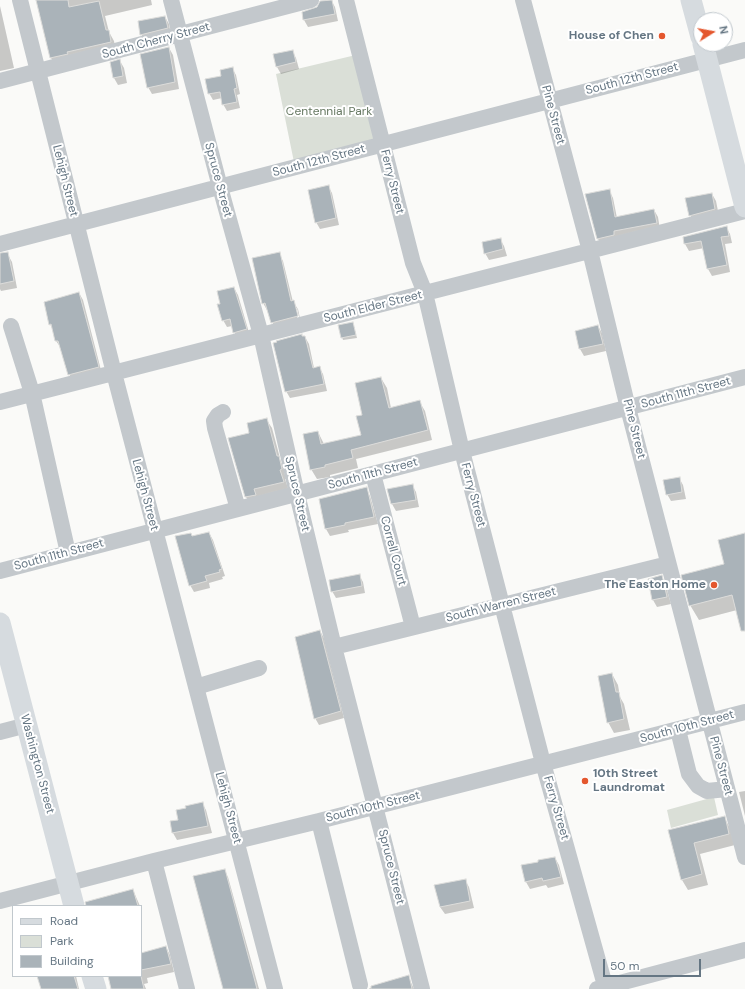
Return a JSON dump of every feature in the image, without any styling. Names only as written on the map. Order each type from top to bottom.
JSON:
[{"type":"main road","points":[[691,0],[694,12]]},
{"type":"main road","points":[[705,52],[745,207]]},
{"type":"main road","name":"Washington Street","points":[[0,623],[74,905]]},
{"type":"main road","points":[[92,977],[96,989]]},
{"type":"street","name":"Lehigh Street","points":[[20,0],[75,224],[275,989]]},
{"type":"street","name":"Spruce Street","points":[[171,0],[261,335],[334,647],[422,989]]},
{"type":"street","name":"South Cherry Street","points":[[0,81],[311,0]]},
{"type":"street","name":"Ferry Street","points":[[346,0],[414,263],[425,293],[462,451],[603,988]]},
{"type":"street","name":"Pine Street","points":[[523,0],[590,251],[628,408],[745,857]]},
{"type":"street","name":"South 12th Street","points":[[733,51],[745,50]]},
{"type":"street","name":"South 12th Street","points":[[0,244],[549,101],[705,52]]},
{"type":"street","name":"South Elder Street","points":[[0,402],[745,211]]},
{"type":"street","points":[[11,326],[32,394],[68,553]]},
{"type":"street","name":"South 11th Street","points":[[0,570],[745,377]]},
{"type":"street","points":[[223,412],[214,420],[215,428],[238,509]]},
{"type":"street","name":"Correll Court","points":[[373,474],[413,627]]},
{"type":"street","name":"South Warren Street","points":[[334,647],[668,564]]},
{"type":"street","points":[[196,687],[259,668]]},
{"type":"street","name":"South 10th Street","points":[[0,901],[745,712]]},
{"type":"street","points":[[0,732],[27,725]]},
{"type":"street","points":[[678,730],[689,774],[698,786],[707,791],[727,789]]},
{"type":"street","points":[[319,821],[360,985]]},
{"type":"street","points":[[154,861],[187,989]]},
{"type":"street","points":[[603,988],[745,950]]},
{"type":"green space","name":"Centennial Park","points":[[360,54],[383,144],[295,167],[276,74]]},
{"type":"green space","points":[[714,797],[718,815],[671,828],[667,810]]},
{"type":"building","points":[[36,0],[68,0],[69,7],[99,1],[106,30],[109,30],[111,42],[67,52],[68,54],[50,58]]},
{"type":"building","points":[[332,0],[335,14],[303,20],[302,12],[317,7],[320,1]]},
{"type":"building","points":[[165,16],[168,28],[140,35],[138,21]]},
{"type":"building","points":[[169,47],[175,82],[147,88],[140,54]]},
{"type":"building","points":[[293,50],[296,62],[276,67],[273,54]]},
{"type":"building","points":[[120,59],[123,76],[113,78],[110,62]]},
{"type":"building","points":[[233,67],[237,88],[234,89],[237,102],[222,105],[220,92],[208,94],[205,79],[221,76],[220,70]]},
{"type":"building","points":[[329,185],[336,218],[315,223],[308,190]]},
{"type":"building","points":[[610,189],[615,217],[654,209],[657,223],[614,231],[614,235],[597,239],[585,194]]},
{"type":"building","points":[[712,193],[715,209],[689,216],[685,198]]},
{"type":"building","points":[[727,226],[729,236],[721,237],[727,265],[707,269],[701,241],[684,244],[683,237]]},
{"type":"building","points":[[501,238],[503,249],[484,254],[482,242]]},
{"type":"building","points":[[8,252],[14,281],[0,284],[0,253]]},
{"type":"building","points":[[280,252],[291,301],[294,300],[298,316],[271,323],[265,303],[262,304],[252,258]]},
{"type":"building","points":[[234,287],[247,329],[233,333],[230,319],[222,321],[217,304],[220,304],[217,291]]},
{"type":"building","points":[[79,292],[99,367],[68,375],[58,341],[55,341],[51,324],[49,325],[44,302]]},
{"type":"building","points":[[353,322],[356,335],[341,338],[338,325]]},
{"type":"building","points":[[598,325],[603,344],[579,349],[575,331]]},
{"type":"building","points":[[302,334],[302,336],[305,336],[313,368],[320,366],[324,384],[285,392],[273,343]]},
{"type":"building","points":[[381,377],[389,408],[420,400],[428,430],[351,450],[353,458],[310,470],[303,434],[318,431],[321,444],[361,435],[356,416],[362,415],[355,383]]},
{"type":"building","points":[[267,418],[277,456],[279,456],[282,469],[280,470],[284,482],[254,489],[256,495],[245,497],[228,438],[249,433],[247,423]]},
{"type":"building","points":[[680,477],[682,492],[666,495],[663,480]]},
{"type":"building","points":[[413,484],[416,500],[391,504],[387,489]]},
{"type":"building","points":[[367,487],[374,517],[325,529],[319,499]]},
{"type":"building","points":[[209,532],[222,569],[219,570],[220,572],[205,576],[207,581],[189,586],[175,536],[191,533],[192,536]]},
{"type":"building","name":"The Easton Home","points":[[745,533],[745,631],[741,631],[732,595],[689,606],[681,575],[724,564],[718,540]]},
{"type":"building","points":[[360,574],[362,586],[331,592],[329,580]]},
{"type":"building","points":[[662,575],[667,597],[652,600],[648,579]]},
{"type":"building","points":[[320,630],[341,711],[314,719],[295,637]]},
{"type":"building","points":[[612,673],[616,692],[619,692],[624,719],[607,723],[598,676]]},
{"type":"building","points":[[203,802],[208,826],[172,833],[170,821],[178,820],[176,810],[186,808],[185,806]]},
{"type":"building","points":[[725,816],[729,834],[694,843],[702,874],[681,880],[668,830]]},
{"type":"building","points":[[555,857],[561,877],[543,881],[542,878],[525,882],[521,865]]},
{"type":"building","points":[[225,869],[257,989],[223,989],[193,876]]},
{"type":"building","points":[[466,879],[470,901],[440,907],[434,885]]},
{"type":"building","points":[[133,889],[138,905],[86,905],[85,902]]},
{"type":"building","points":[[166,946],[171,964],[142,970],[142,953]]},
{"type":"building","points":[[409,975],[412,989],[371,989],[371,986]]},
{"type":"building","points":[[37,977],[74,977],[78,989],[41,989]]},
{"type":"building","points":[[108,977],[141,977],[144,989],[111,989]]},
{"type":"place","name":"House of Chen","points":[[662,36]]},
{"type":"place","name":"The Easton Home","points":[[714,585]]},
{"type":"place","name":"10th Street Laundromat","points":[[585,781]]}]
